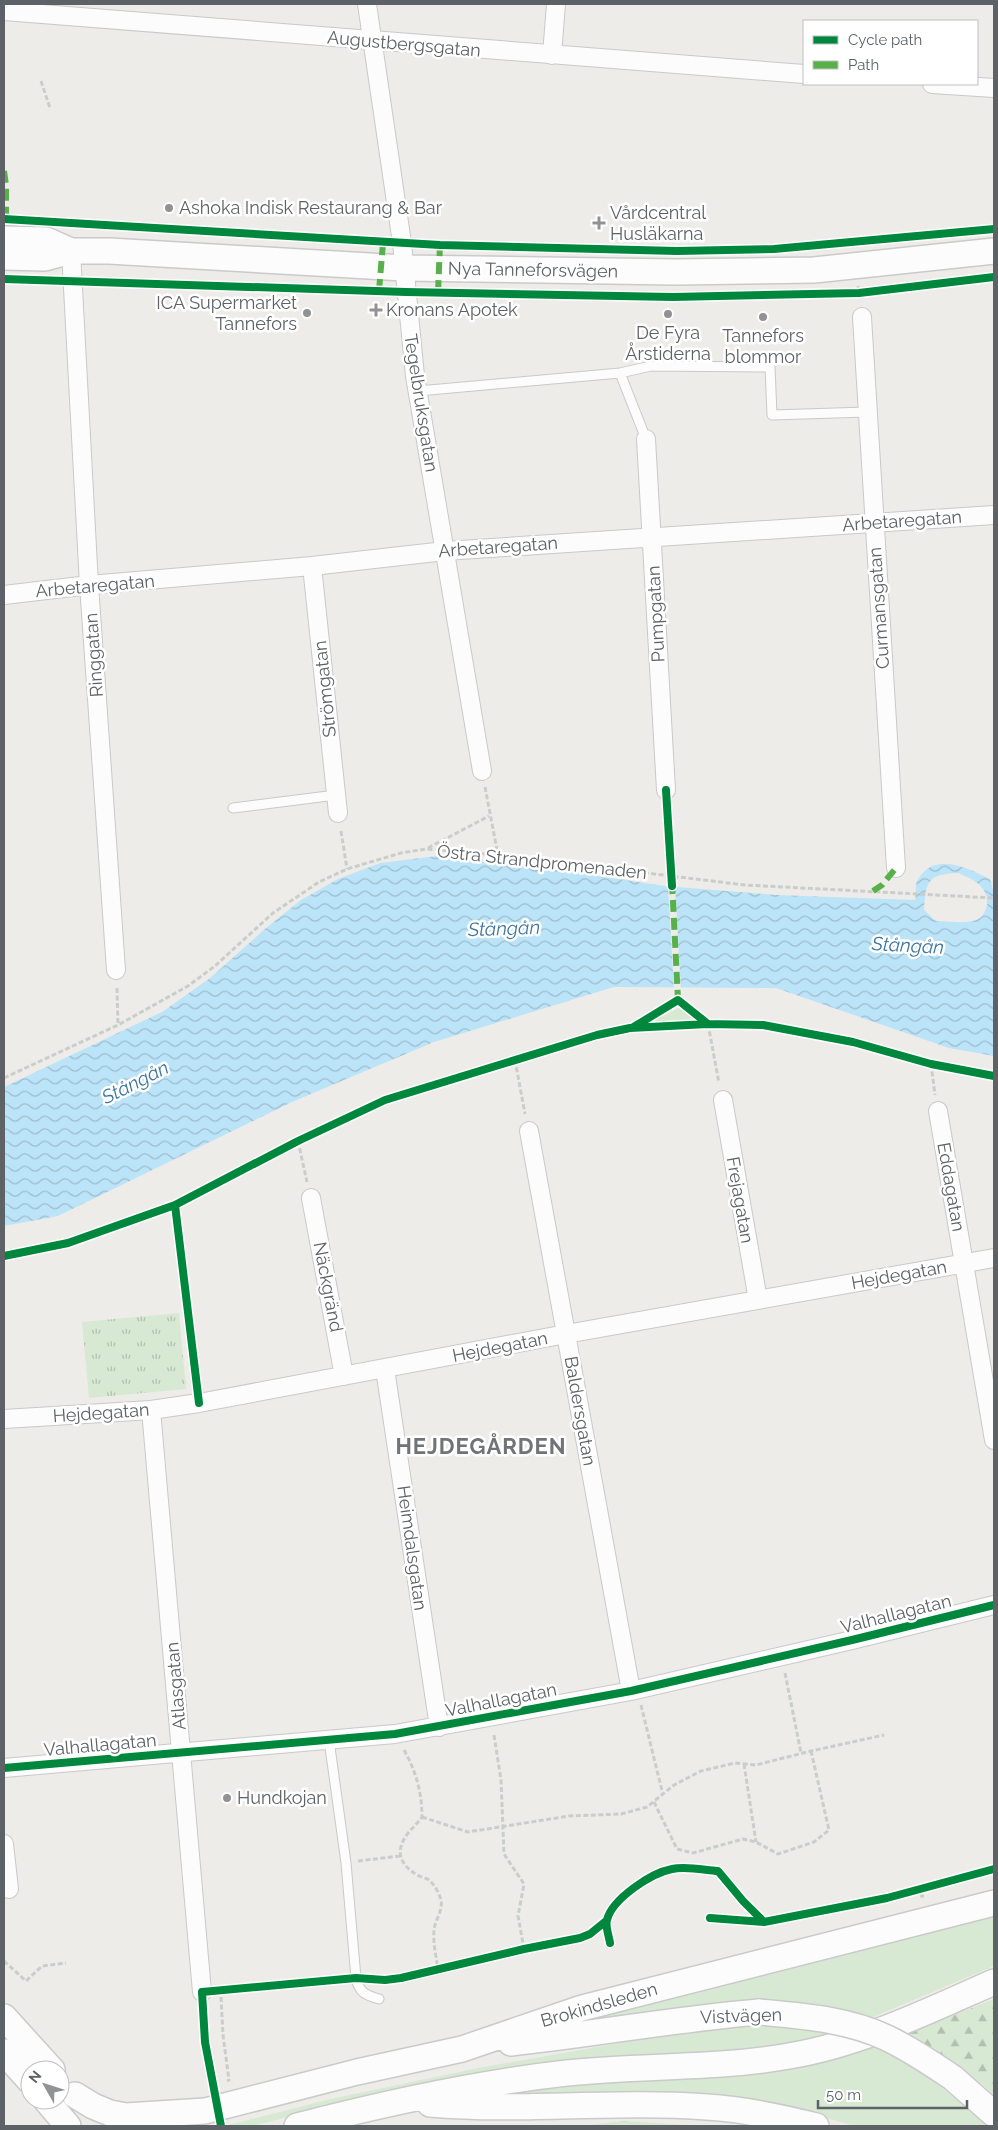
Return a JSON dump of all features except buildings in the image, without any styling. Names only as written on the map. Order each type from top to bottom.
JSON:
[{"type":"main road","name":"Nya Tanneforsvägen","points":[[4,239],[46,240],[71,251]]},
{"type":"main road","name":"Nya Tanneforsvägen","points":[[4,257],[45,258],[71,251],[176,254],[404,268],[748,272],[855,266],[994,251]]},
{"type":"main road","name":"Brokindsleden","points":[[70,2089],[93,2106],[110,2113],[126,2116],[205,2111],[357,2072],[462,2049],[582,2008],[994,1903]]},
{"type":"main road","points":[[297,2126],[404,2101],[511,2081],[568,2073],[744,2062],[790,2056],[832,2046],[910,2019],[994,1982]]},
{"type":"main road","name":"Vistvägen","points":[[462,2049],[591,2034],[689,2018],[759,2012],[828,2020],[885,2037],[921,2056],[953,2078],[994,2114]]},
{"type":"main road","points":[[4,2017],[43,2060]]},
{"type":"main road","points":[[4,2052],[20,2070]]},
{"type":"main road","points":[[70,2089],[100,2126]]},
{"type":"main road","points":[[404,2101],[470,2107],[624,2104],[708,2107],[777,2116],[816,2126]]},
{"type":"main road","points":[[54,2110],[65,2124]]},
{"type":"main road","name":"Brokindsleden","points":[[177,2126],[205,2111]]},
{"type":"street","name":"Tegelbruksgatan","points":[[367,4],[389,143],[418,391],[482,771]]},
{"type":"street","points":[[552,55],[556,4]]},
{"type":"street","name":"Augustbergsgatan","points":[[4,11],[803,74]]},
{"type":"street","points":[[948,85],[994,88]]},
{"type":"street","name":"Ringgatan","points":[[71,251],[89,585],[116,970]]},
{"type":"street","name":"Curmansgatan","points":[[862,317],[896,868]]},
{"type":"street","name":"Pumpgatan","points":[[646,439],[666,790]]},
{"type":"street","name":"Arbetaregatan","points":[[4,595],[89,585],[312,566],[445,551],[994,515]]},
{"type":"street","name":"Strömgatan","points":[[312,566],[338,813]]},
{"type":"street","name":"Frejagatan","points":[[723,1100],[758,1300]]},
{"type":"street","name":"Eddagatan","points":[[938,1111],[994,1440]]},
{"type":"street","name":"Baldersgatan","points":[[529,1131],[635,1690]]},
{"type":"street","name":"Näckgränd","points":[[311,1198],[344,1376]]},
{"type":"street","name":"Hejdegatan","points":[[4,1419],[152,1410],[199,1403],[566,1334],[994,1258]]},
{"type":"street","name":"Heimdalsgatan","points":[[386,1368],[439,1727]]},
{"type":"street","name":"Atlasgatan","points":[[152,1410],[202,1992]]},
{"type":"street","name":"Valhallagatan","points":[[4,1768],[395,1734],[439,1727],[635,1690],[994,1605]]},
{"type":"street","points":[[4,1844],[6,1891]]},
{"type":"lane","points":[[418,391],[620,373],[651,366],[770,367],[772,415],[867,412]]},
{"type":"lane","points":[[620,373],[646,439]]},
{"type":"lane","points":[[232,808],[336,795]]},
{"type":"lane","points":[[328,1740],[346,1862],[356,1978],[358,1988],[364,1995],[379,1999]]},
{"type":"path","points":[[41,82],[50,108]]},
{"type":"path","points":[[482,771],[498,855]]},
{"type":"path","points":[[338,813],[346,869]]},
{"type":"path","points":[[426,849],[490,816]]},
{"type":"path","points":[[116,970],[118,1024]]},
{"type":"path","points":[[708,1024],[723,1100]]},
{"type":"path","points":[[515,1060],[529,1131]]},
{"type":"path","points":[[931,1064],[938,1111]]},
{"type":"path","points":[[298,1141],[311,1198]]},
{"type":"path","points":[[781,1656],[802,1753]]},
{"type":"path","points":[[635,1690],[663,1794]]},
{"type":"path","points":[[492,1717],[501,1780],[504,1854],[524,1884],[518,1916],[524,1949]]},
{"type":"path","points":[[395,1734],[412,1765],[418,1784],[422,1817],[408,1832],[401,1847],[400,1856],[403,1864],[418,1876],[429,1880],[441,1901],[442,1907],[434,1927],[438,1969]]},
{"type":"path","points":[[422,1817],[468,1832],[503,1828],[569,1816],[621,1814],[647,1808],[674,1785],[701,1771],[734,1763],[756,1766],[811,1750],[884,1735]]},
{"type":"path","points":[[654,1802],[677,1849],[693,1853],[743,1839],[778,1854],[814,1842],[829,1830],[811,1750]]},
{"type":"path","points":[[744,1764],[756,1843]]},
{"type":"path","points":[[346,1862],[400,1856]]},
{"type":"path","points":[[917,1890],[920,1896],[932,1896]]},
{"type":"path","points":[[4,1961],[26,1981],[42,1966],[66,1963]]},
{"type":"path","points":[[220,1990],[229,2080],[221,2082]]},
{"type":"green space","points":[[679,1008],[685,1010],[695,1019],[694,1021],[649,1023]]},
{"type":"green space","points":[[179,1313],[186,1389],[89,1398],[82,1322]]},
{"type":"green space","points":[[994,1917],[994,1966],[866,2020],[751,2002],[727,2002],[593,2022],[590,2020],[593,2017]]},
{"type":"green space","points":[[994,1999],[994,2095],[982,2084],[906,2035]]},
{"type":"green space","points":[[769,2026],[793,2027],[831,2035],[758,2049],[582,2059],[521,2067],[340,2103],[253,2126],[224,2126],[331,2099],[478,2068],[682,2032]]},
{"type":"green space","points":[[871,2046],[903,2062],[933,2081],[988,2126],[854,2126],[796,2109],[713,2094],[654,2091],[512,2098],[511,2094],[612,2081],[749,2073],[797,2068],[838,2059]]},
{"type":"green space","points":[[623,2121],[705,2126],[581,2126]]},
{"type":"water","name":"Stångån","points":[[437,856],[507,862],[665,886],[776,895],[915,900],[917,881],[932,866],[951,864],[971,870],[990,879],[994,894],[994,1056],[949,1048],[776,988],[614,987],[434,1042],[292,1102],[58,1216],[4,1226],[4,1087],[162,1012],[210,978],[266,928],[301,900],[338,879],[380,863]],"holes":[[[958,873],[979,884],[982,888],[987,898],[984,914],[980,918],[970,921],[936,921],[924,910],[927,886],[930,881],[940,875]]]},
{"type":"pier","points":[[668,886],[675,886],[681,990],[674,990]]},
{"type":"marked path","points":[[4,171],[6,219]]},
{"type":"marked path","points":[[379,291],[383,243]]},
{"type":"marked path","points":[[438,292],[440,245]]},
{"type":"marked path","points":[[873,891],[882,885],[896,868]]},
{"type":"marked path","points":[[672,882],[678,1000]]},
{"type":"cycle path","points":[[4,219],[440,245],[677,251],[774,249],[994,229]]},
{"type":"cycle path","points":[[4,279],[406,292],[673,297],[859,293],[994,277]]},
{"type":"cycle path","points":[[666,790],[672,886]]},
{"type":"cycle path","points":[[632,1028],[678,1000],[708,1024]]},
{"type":"cycle path","points":[[4,1256],[68,1243],[175,1205],[298,1141],[385,1100],[597,1035],[630,1028],[708,1024],[763,1025],[853,1042],[931,1064],[994,1076]]},
{"type":"cycle path","points":[[175,1205],[199,1403]]},
{"type":"cycle path","points":[[4,1768],[395,1734],[631,1691],[994,1605]]},
{"type":"cycle path","points":[[610,1943],[607,1920],[616,1904],[644,1881],[663,1871],[677,1868],[718,1871],[743,1901],[764,1922]]},
{"type":"cycle path","points":[[710,1918],[764,1922],[887,1898],[994,1869]]},
{"type":"cycle path","points":[[221,2126],[205,2042],[202,1992],[356,1978],[385,1980],[401,1978],[580,1938],[590,1934],[606,1921]]},
{"type":"place","name":"Ashoka Indisk Restaurang & Bar","points":[[169,208]]},
{"type":"place","name":"Vårdcentral Husläkarna","points":[[599,223]]},
{"type":"place","name":"Kronans Apotek","points":[[376,310]]},
{"type":"place","name":"ICA Supermarket Tannefors","points":[[307,313]]},
{"type":"place","name":"De Fyra Årstiderna","points":[[668,314]]},
{"type":"place","name":"Tannefors blommor","points":[[763,317]]},
{"type":"place","name":"Hundkojan","points":[[227,1798]]},
{"type":"district","name":"HEJDEGÅRDEN","points":[[481,1446]]}]
